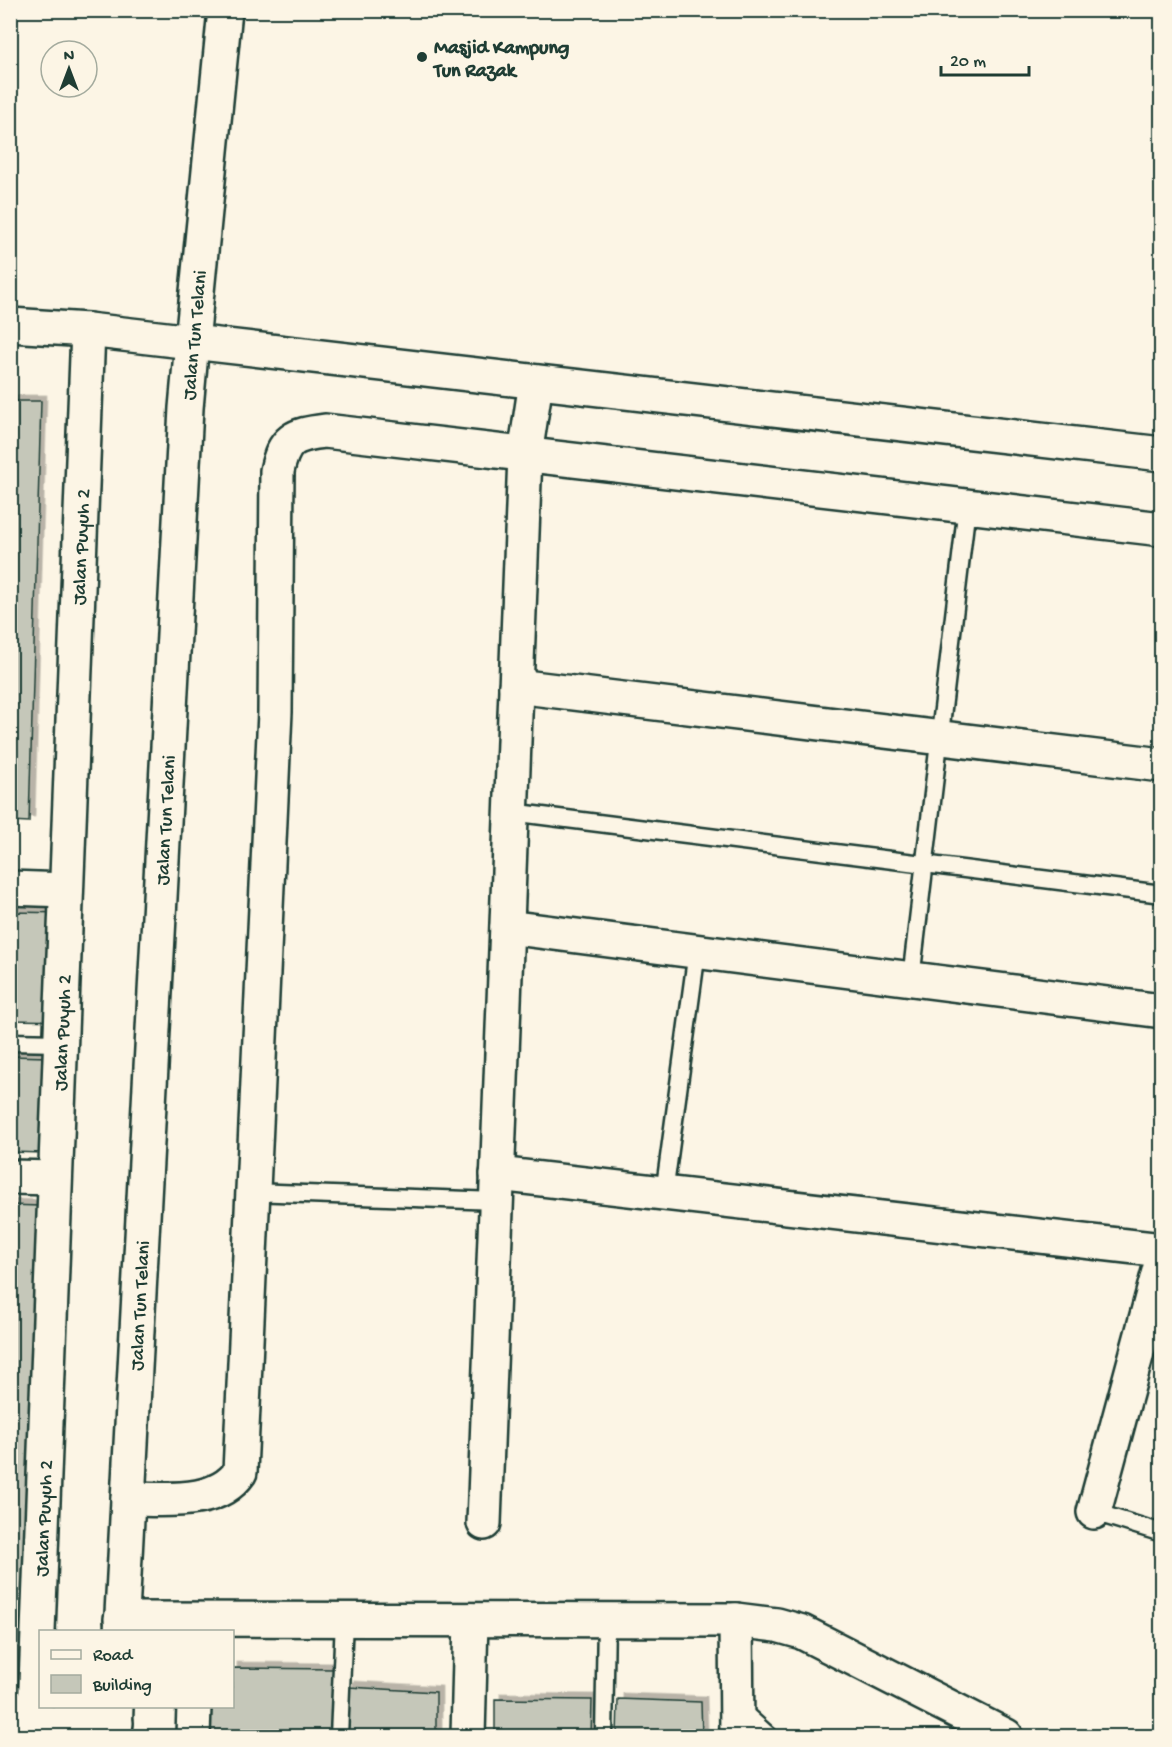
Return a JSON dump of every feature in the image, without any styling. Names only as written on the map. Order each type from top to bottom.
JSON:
[{"type":"street","name":"Jalan Tun Telani","points":[[121,1625],[186,408],[225,10]]},
{"type":"street","points":[[10,325],[88,330],[1161,454]]},
{"type":"street","name":"Jalan Puyuh 2","points":[[26,1727],[55,1178],[88,330]]},
{"type":"street","points":[[484,1523],[525,454],[536,382]]},
{"type":"street","points":[[128,1499],[191,1498],[214,1493],[231,1486],[240,1472],[251,1192],[275,712],[277,471],[288,441],[303,434],[325,431],[1161,529]]},
{"type":"street","points":[[516,686],[1161,765]]},
{"type":"street","points":[[10,888],[66,890]]},
{"type":"street","points":[[507,927],[1161,1011]]},
{"type":"street","points":[[10,1177],[55,1178]]},
{"type":"street","points":[[497,1188],[664,1194],[1161,1250]]},
{"type":"street","points":[[1094,1512],[1161,1260]]},
{"type":"street","points":[[121,1625],[344,1620],[736,1620],[777,1625],[802,1632],[1006,1737]]},
{"type":"street","points":[[468,1737],[471,1620]]},
{"type":"street","points":[[736,1620],[737,1721]]},
{"type":"street","points":[[193,1737],[194,1708]]},
{"type":"street","points":[[26,1727],[116,1722]]},
{"type":"lane","points":[[911,979],[967,506]]},
{"type":"lane","points":[[511,812],[1161,894]]},
{"type":"lane","points":[[664,1194],[697,951]]},
{"type":"lane","points":[[10,1042],[60,1043]]},
{"type":"lane","points":[[251,1192],[497,1188]]},
{"type":"lane","points":[[1094,1512],[1161,1533]]},
{"type":"lane","points":[[339,1737],[344,1620]]},
{"type":"lane","points":[[604,1737],[606,1620]]},
{"type":"lane","points":[[737,1721],[769,1737]]},
{"type":"building","points":[[10,401],[41,401],[29,822],[10,821]]},
{"type":"building","points":[[10,912],[71,913],[69,1021],[10,1020]]},
{"type":"building","points":[[10,1056],[47,1057],[44,1153],[10,1152]]},
{"type":"building","points":[[10,1205],[39,1206],[20,1699],[10,1699]]},
{"type":"building","points":[[234,1668],[335,1669],[332,1736],[201,1736],[201,1708],[234,1708]]},
{"type":"building","points":[[348,1687],[436,1692],[436,1736],[346,1736]]},
{"type":"building","points":[[495,1699],[592,1700],[591,1736],[495,1736]]},
{"type":"building","points":[[618,1699],[701,1702],[702,1736],[617,1736]]},
{"type":"place","name":"Masjid Kampung Tun Razak","points":[[422,57]]}]
